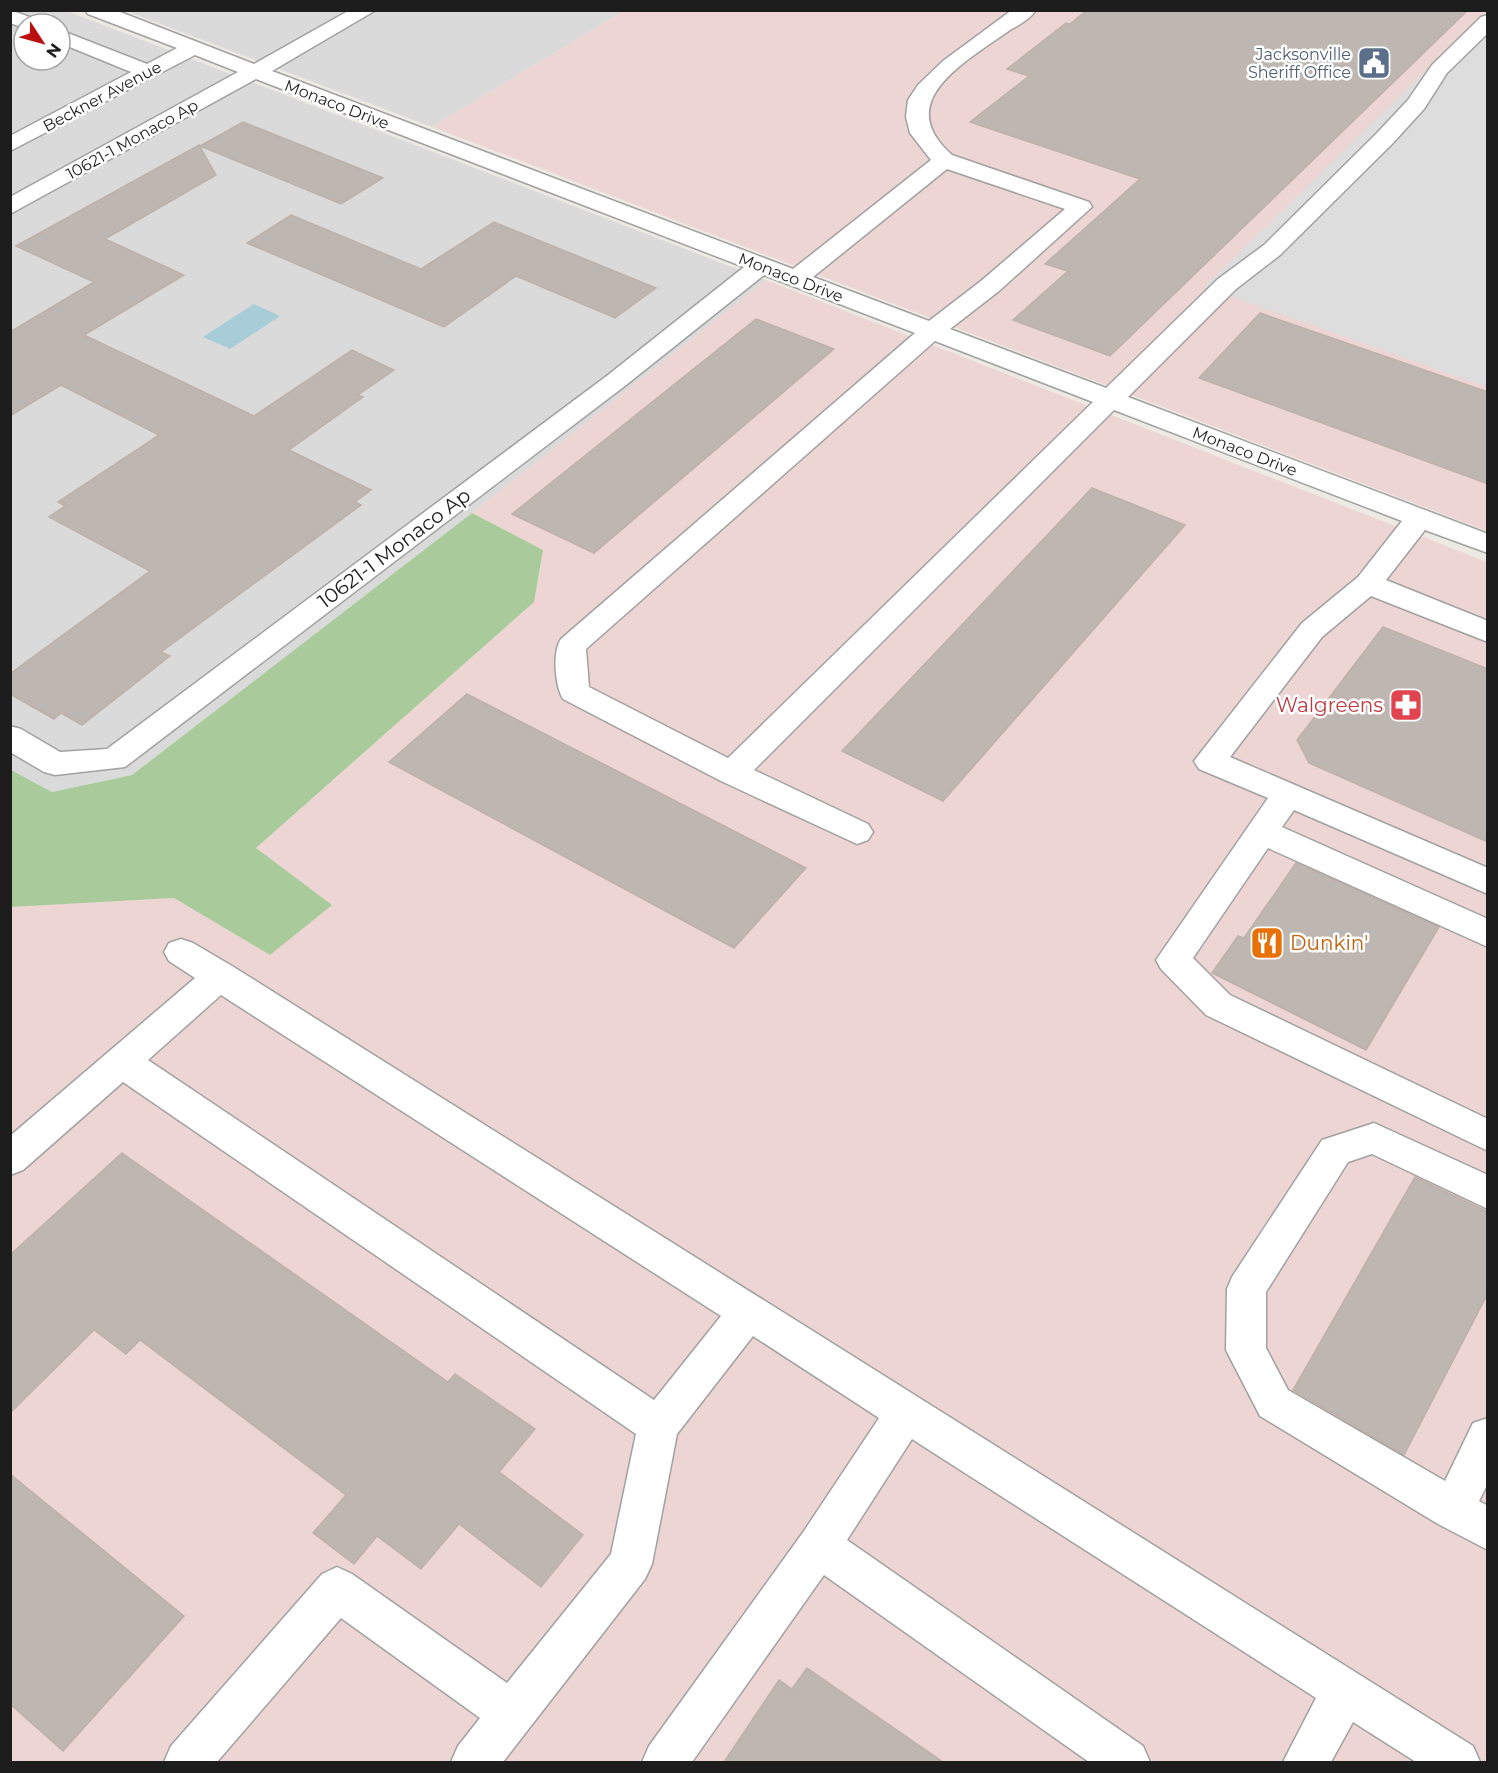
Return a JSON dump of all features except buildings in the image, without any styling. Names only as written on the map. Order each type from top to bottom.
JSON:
[{"type":"street","name":"Monaco Drive","points":[[95,10],[1488,544]]},
{"type":"street","points":[[253,71],[366,10]]},
{"type":"street","points":[[856,832],[732,773],[574,692],[571,646],[932,331],[990,286],[1081,207],[944,160],[926,145],[917,123],[919,100],[933,80],[1026,10]]},
{"type":"street","points":[[732,773],[1108,399],[1227,284],[1272,250],[1384,139],[1416,104],[1439,69],[1488,21]]},
{"type":"street","points":[[72,41],[149,72]]},
{"type":"street","name":"Beckner Avenue","points":[[10,145],[193,48]]},
{"type":"street","name":"10621-1 Monaco Ap","points":[[10,207],[253,71]]},
{"type":"street","points":[[796,279],[944,160]]},
{"type":"street","name":"10621-1 Monaco Ap","points":[[10,737],[55,764],[114,759],[617,380],[761,266]]},
{"type":"street","points":[[1419,518],[1368,584],[1312,630],[1210,761],[1488,882]]},
{"type":"street","points":[[1368,584],[1488,632]]},
{"type":"street","points":[[1288,794],[1173,960],[1218,1005],[1488,1136]]},
{"type":"street","points":[[1262,831],[1488,934]]},
{"type":"street","points":[[181,952],[907,1411],[1344,1693],[1457,1762]]},
{"type":"street","points":[[10,1159],[220,976]]},
{"type":"street","points":[[121,1061],[658,1426]]},
{"type":"street","points":[[1488,1193],[1374,1138],[1335,1152],[1246,1289],[1246,1350],[1274,1403],[1488,1530]]},
{"type":"street","points":[[474,1762],[630,1564],[658,1426],[749,1311]]},
{"type":"street","points":[[664,1762],[819,1546],[907,1411]]},
{"type":"street","points":[[1453,1510],[1488,1437]]},
{"type":"street","points":[[819,1546],[1127,1762]]},
{"type":"street","points":[[188,1762],[337,1589],[512,1714]]},
{"type":"street","points":[[1306,1762],[1344,1693]]},
{"type":"shaded area","points":[[11,11],[70,12],[12,12],[12,72],[72,72],[72,13],[766,280],[472,513],[132,775],[52,792],[11,770]]},
{"type":"shaded area","points":[[126,11],[624,11],[432,127]]},
{"type":"shaded area","points":[[624,11],[1487,11],[1487,531],[432,127]]},
{"type":"shaded area","points":[[1487,11],[1487,387],[1204,287]]},
{"type":"shaded area","points":[[766,280],[1487,562],[1487,1762],[11,1762],[11,907],[174,898],[270,955],[331,905],[256,848],[534,602],[543,550],[472,513]]},
{"type":"green space","points":[[472,513],[543,550],[534,602],[256,848],[332,905],[270,955],[174,898],[11,907],[11,770],[52,792],[132,775]]},
{"type":"water","points":[[254,304],[280,316],[230,349],[203,337]]},
{"type":"place","name":"Jacksonville Sheriff Office","points":[[1374,63]]},
{"type":"place","name":"Walgreens","points":[[1406,705]]},
{"type":"place","name":"Dunkin'","points":[[1267,943]]}]
